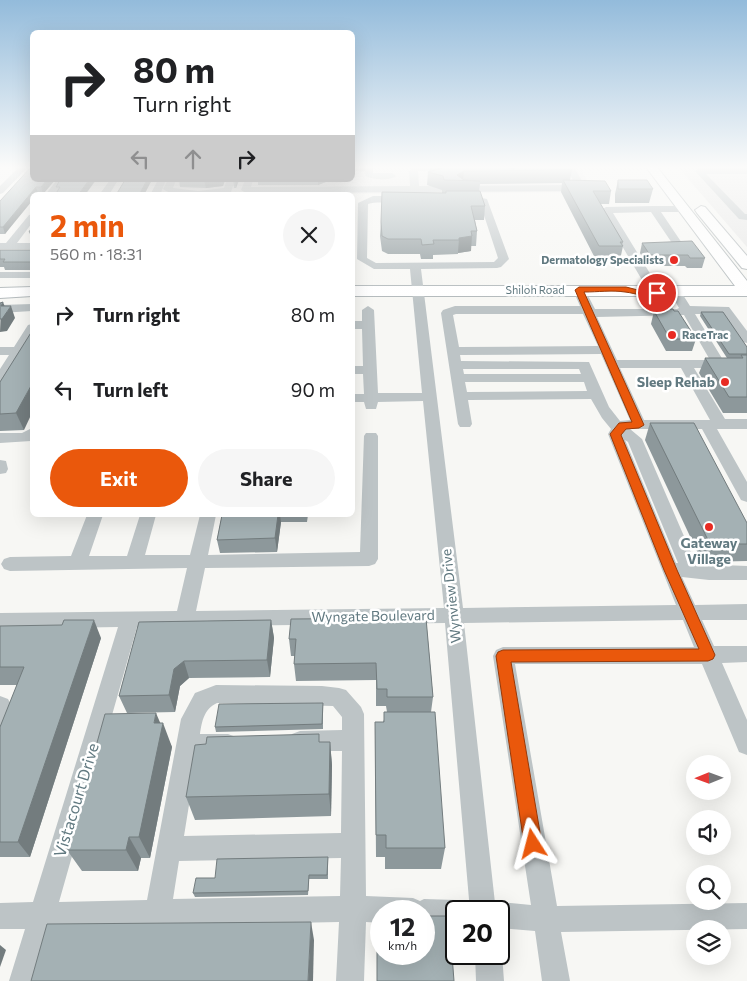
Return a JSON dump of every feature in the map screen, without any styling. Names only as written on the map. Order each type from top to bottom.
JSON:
[{"type":"main road","points":[[688,213],[745,289]]},
{"type":"main road","points":[[703,213],[747,265]]},
{"type":"main road","name":"Shiloh Road","points":[[355,281],[506,290],[648,280],[745,289]]},
{"type":"main road","points":[[0,283],[30,283]]},
{"type":"main road","name":"Shiloh Road","points":[[355,291],[417,285],[577,285],[626,289],[638,293],[675,291],[721,293],[745,289]]},
{"type":"main road","points":[[0,293],[30,292]]},
{"type":"street","points":[[363,213],[362,259],[374,266],[446,259],[449,265]]},
{"type":"street","points":[[419,261],[449,265],[497,265],[504,259],[488,213]]},
{"type":"street","points":[[608,213],[648,280]]},
{"type":"street","points":[[628,246],[679,246],[657,213]]},
{"type":"street","points":[[4,246],[30,219]]},
{"type":"street","points":[[4,246],[30,246]]},
{"type":"street","name":"Wynview Drive","points":[[419,261],[417,285],[454,615],[482,900]]},
{"type":"street","points":[[0,276],[30,275]]},
{"type":"street","points":[[577,285],[639,425]]},
{"type":"street","points":[[675,291],[719,364]]},
{"type":"street","points":[[0,309],[30,308]]},
{"type":"street","points":[[368,310],[371,402]]},
{"type":"street","points":[[465,424],[447,313],[454,310],[679,313],[686,310],[725,310],[747,339]]},
{"type":"street","points":[[355,325],[368,324]]},
{"type":"street","points":[[2,372],[30,331]]},
{"type":"street","points":[[453,350],[605,350]]},
{"type":"street","points":[[525,350],[529,365]]},
{"type":"street","points":[[0,351],[18,351]]},
{"type":"street","points":[[612,364],[747,364]]},
{"type":"street","points":[[685,364],[745,488]]},
{"type":"street","points":[[457,372],[529,365],[584,365],[604,414],[618,429],[634,439],[690,570]]},
{"type":"street","points":[[355,370],[370,370]]},
{"type":"street","points":[[457,372],[589,378]]},
{"type":"street","points":[[461,396],[595,395]]},
{"type":"street","points":[[355,399],[371,402],[430,397]]},
{"type":"street","points":[[745,427],[714,424],[639,425],[623,426],[615,434],[670,570],[747,744]]},
{"type":"street","points":[[0,438],[26,438],[30,435]]},
{"type":"street","points":[[10,564],[369,560],[370,436]]},
{"type":"street","points":[[78,563],[94,517]]},
{"type":"street","points":[[134,562],[147,517]]},
{"type":"street","points":[[185,618],[208,517]]},
{"type":"street","points":[[670,570],[747,573]]},
{"type":"street","name":"Wyngate Boulevard","points":[[0,621],[747,612]]},
{"type":"street","name":"Vistacourt Drive","points":[[23,981],[130,619]]},
{"type":"street","points":[[556,981],[503,656],[747,654]]},
{"type":"street","points":[[158,912],[192,718],[202,700],[216,694],[322,695],[339,697],[353,714],[353,909],[350,981]]},
{"type":"street","points":[[0,706],[4,712],[0,729]]},
{"type":"street","points":[[275,742],[352,740]]},
{"type":"street","points":[[187,745],[246,743]]},
{"type":"street","points":[[169,849],[353,845]]},
{"type":"street","points":[[0,916],[370,910]]},
{"type":"street","points":[[510,916],[545,919],[747,916]]},
{"type":"street","points":[[489,965],[490,981]]},
{"type":"lane","points":[[506,290],[512,310]]},
{"type":"shaded area","points":[[717,213],[747,213],[747,247]]},
{"type":"building","points":[[0,213],[15,213],[3,227],[0,227]]},
{"type":"building","points":[[381,213],[473,213],[477,231],[471,231],[472,236],[459,238],[459,240],[433,240],[434,244],[422,245],[421,239],[388,239],[382,236]]},
{"type":"building","points":[[581,213],[606,213],[623,242],[620,242],[623,246],[599,246]]},
{"type":"building","points":[[692,241],[705,258],[690,258],[688,255],[650,255],[642,243]]},
{"type":"building","points":[[0,250],[30,250],[30,262],[3,262],[5,259],[0,259]]},
{"type":"building","points":[[3,302],[1,306],[11,306],[2,319],[0,319],[0,303]]},
{"type":"building","points":[[659,309],[678,311],[696,339],[670,339],[654,311],[660,312]]},
{"type":"building","name":"RaceTrac","points":[[701,312],[723,312],[747,347],[747,354],[729,354]]},
{"type":"building","points":[[30,334],[30,388],[16,413],[0,414],[0,382]]},
{"type":"building","points":[[741,355],[747,355],[747,397],[729,397],[705,358],[743,358]]},
{"type":"building","points":[[650,423],[694,423],[747,523],[747,544],[710,544]]},
{"type":"building","points":[[222,517],[278,517],[275,538],[217,540]]},
{"type":"building","points":[[426,618],[433,697],[387,697],[387,689],[377,689],[376,663],[294,664],[296,639],[289,639],[291,619]]},
{"type":"building","points":[[64,620],[94,620],[18,842],[0,842],[0,727],[24,667],[0,667],[0,626],[62,625]]},
{"type":"building","points":[[271,620],[267,660],[184,661],[174,669],[169,695],[119,696],[139,622]]},
{"type":"building","points":[[323,703],[322,724],[215,727],[219,704]]},
{"type":"building","points":[[384,712],[435,712],[445,848],[386,848],[386,835],[376,835],[375,722],[384,722]]},
{"type":"building","points":[[156,713],[154,723],[163,723],[139,837],[129,837],[126,850],[67,850],[105,714]]},
{"type":"building","points":[[319,734],[319,742],[330,742],[329,794],[186,797],[195,745],[206,744],[207,737]]},
{"type":"building","points":[[328,857],[327,875],[309,875],[308,891],[193,893],[196,878],[215,878],[217,859]]},
{"type":"building","points":[[435,916],[445,916],[445,965],[453,965],[454,981],[377,981],[377,965],[435,965]]},
{"type":"building","points":[[311,922],[308,981],[31,981],[47,924]]},
{"type":"place","name":"Dermatology Specialists","points":[[674,260]]},
{"type":"place","name":"RaceTrac","points":[[672,335]]},
{"type":"place","name":"Sleep Rehab","points":[[725,382]]},
{"type":"place","name":"Gateway Village","points":[[709,527]]},
{"type":"route","points":[[533,844],[503,656],[708,655],[670,570],[615,434],[623,426],[639,425],[579,290],[626,289],[638,293],[657,293]]}]
